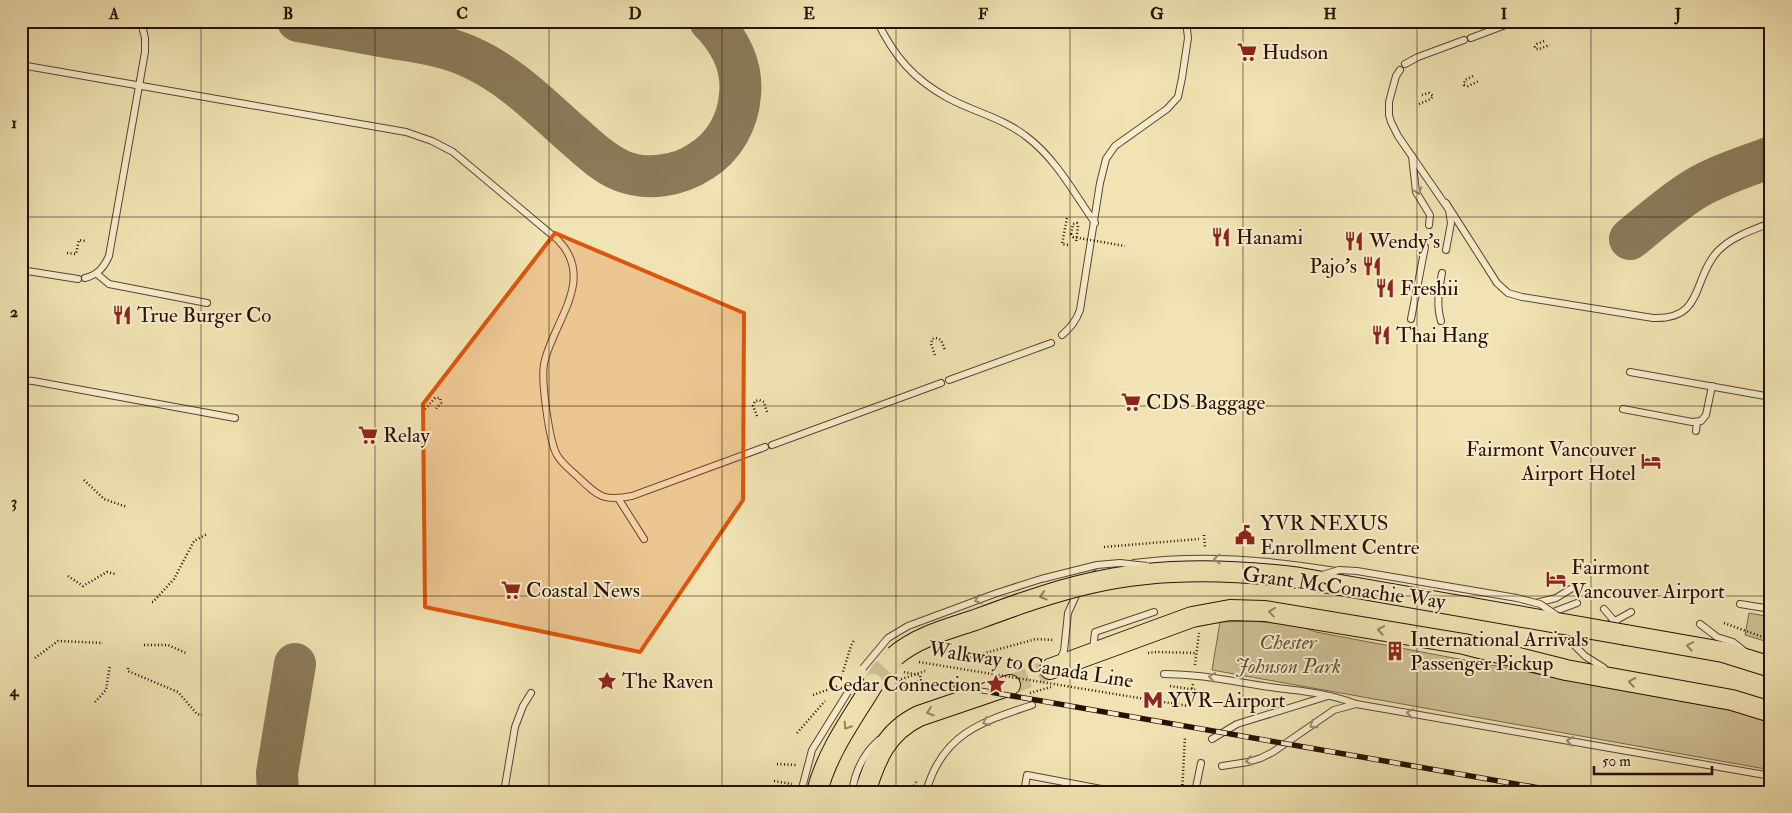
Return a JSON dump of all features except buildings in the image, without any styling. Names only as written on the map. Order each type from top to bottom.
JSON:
[{"type":"main road","name":"Grant McConachie Way","points":[[899,664],[901,651],[925,638],[1039,597],[1092,583],[1152,574],[1195,571],[1256,573],[1300,578],[1530,611],[1575,626],[1613,629],[1723,652],[1765,665]]},
{"type":"main road","name":"Grant McConachie Way","points":[[1050,669],[1192,617],[1230,610],[1265,611],[1464,644],[1566,670],[1732,700],[1771,712]]},
{"type":"main road","points":[[817,792],[828,759],[868,676]]},
{"type":"main road","points":[[865,792],[874,764],[896,730],[919,716],[1010,685]]},
{"type":"lane","points":[[85,278],[97,274],[109,256],[146,45],[141,21]]},
{"type":"lane","points":[[877,21],[888,44],[916,77],[948,98],[1001,120],[1037,145],[1049,157],[1095,224]]},
{"type":"lane","points":[[1062,335],[1072,327],[1080,310],[1100,183],[1109,153],[1118,143],[1167,109],[1178,97],[1188,38],[1186,21]]},
{"type":"lane","points":[[1405,64],[1418,57],[1516,21]]},
{"type":"lane","points":[[21,65],[393,130],[419,136],[443,146],[464,160],[558,240],[570,259],[574,276],[572,294],[543,365],[544,386],[553,446],[563,463],[597,494],[608,498],[618,498],[632,496],[765,447]]},
{"type":"lane","points":[[1400,70],[1391,90],[1388,115],[1394,130],[1446,203],[1497,283],[1508,293],[1522,297],[1653,318],[1670,318],[1682,312],[1691,303],[1712,258],[1718,251],[1741,235],[1771,223]]},
{"type":"lane","points":[[1411,155],[1416,192],[1430,215],[1429,225]]},
{"type":"lane","points":[[1446,203],[1452,217],[1446,250]]},
{"type":"lane","points":[[1411,319],[1425,247]]},
{"type":"lane","points":[[21,270],[78,279]]},
{"type":"lane","points":[[1441,321],[1438,300],[1442,273]]},
{"type":"lane","points":[[97,274],[109,284],[207,303]]},
{"type":"lane","points":[[949,380],[1051,343]]},
{"type":"lane","points":[[1630,372],[1771,397]]},
{"type":"lane","points":[[21,380],[235,418]]},
{"type":"lane","points":[[772,445],[941,383]]},
{"type":"lane","points":[[1623,410],[1701,422],[1705,418],[1712,386]]},
{"type":"lane","points":[[1696,431],[1697,422]]},
{"type":"lane","points":[[618,498],[644,538]]},
{"type":"lane","points":[[1050,669],[1058,663],[1064,651],[1068,613],[1078,591],[1100,571],[1137,563],[1191,559],[1271,561],[1530,611],[1577,603]]},
{"type":"lane","points":[[868,676],[888,638],[908,626],[1004,590],[1040,579],[1108,563],[1129,563],[1164,570],[1195,571]]},
{"type":"lane","points":[[1300,578],[1348,570],[1517,598],[1540,604],[1575,626]]},
{"type":"lane","points":[[1530,611],[1574,587]]},
{"type":"lane","points":[[1740,604],[1771,609]]},
{"type":"lane","points":[[1530,611],[1534,607],[1543,613],[1585,656],[1604,668],[1610,678]]},
{"type":"lane","points":[[1604,609],[1613,629],[1631,612]]},
{"type":"lane","points":[[1093,653],[1095,632],[1154,612]]},
{"type":"lane","points":[[1700,624],[1717,637],[1733,642],[1765,665]]},
{"type":"lane","points":[[1164,674],[1216,677],[1329,696],[1356,704],[1771,776]]},
{"type":"lane","points":[[504,792],[515,727],[523,706],[532,692]]},
{"type":"lane","points":[[801,792],[812,750],[848,692]]},
{"type":"lane","points":[[1212,739],[1237,724],[1329,696]]},
{"type":"lane","points":[[1222,766],[1248,762],[1274,752],[1334,710],[1356,704]]},
{"type":"lane","points":[[926,792],[937,764],[961,736],[985,722],[1032,705]]},
{"type":"lane","points":[[852,792],[855,775],[865,756],[884,736],[907,722]]},
{"type":"lane","points":[[1196,792],[1201,763]]},
{"type":"lane","points":[[1024,792],[1027,775],[1118,792]]},
{"type":"path","points":[[1544,41],[1537,44],[1536,49],[1550,45]]},
{"type":"path","points":[[1473,76],[1465,80],[1464,85],[1468,86],[1479,81]]},
{"type":"path","points":[[1419,104],[1431,99],[1433,96],[1430,93],[1422,96]]},
{"type":"path","points":[[1067,218],[1062,244],[1068,245]]},
{"type":"path","points":[[1076,242],[1077,235],[1078,226],[1075,223],[1072,225],[1071,234],[1074,237],[1082,238],[1116,245],[1125,246]]},
{"type":"path","points":[[67,253],[76,254],[79,240],[85,241]]},
{"type":"path","points":[[935,355],[931,344],[932,340],[936,338],[941,340],[944,350]]},
{"type":"path","points":[[425,410],[435,398],[440,398],[441,404],[436,409]]},
{"type":"path","points":[[757,416],[753,406],[755,401],[764,402],[767,412]]},
{"type":"path","points":[[84,480],[104,499],[127,507]]},
{"type":"path","points":[[152,602],[174,579],[194,541],[207,534]]},
{"type":"path","points":[[1104,547],[1199,539]]},
{"type":"path","points":[[68,576],[83,586],[106,572],[115,574]]},
{"type":"path","points":[[1724,623],[1771,640]]},
{"type":"path","points":[[1195,666],[1200,627]]},
{"type":"path","points":[[963,660],[1036,639],[1054,640]]},
{"type":"path","points":[[842,675],[854,640]]},
{"type":"path","points":[[35,658],[58,641],[103,643]]},
{"type":"path","points":[[144,645],[168,645],[186,653]]},
{"type":"path","points":[[1144,654],[1157,652],[1197,653]]},
{"type":"path","name":"Walkway to Canada Line","points":[[916,662],[926,662],[1188,706],[1193,684]]},
{"type":"path","points":[[899,664],[920,675],[921,680],[901,688],[899,680],[925,671]]},
{"type":"path","points":[[96,702],[106,690],[110,665]]},
{"type":"path","points":[[128,668],[128,671],[178,692],[197,714],[202,715]]},
{"type":"path","points":[[813,695],[839,686]]},
{"type":"path","points":[[797,733],[825,701]]},
{"type":"path","points":[[1182,792],[1185,737]]},
{"type":"path","points":[[778,764],[796,765]]},
{"type":"path","points":[[774,781],[793,784]]},
{"type":"highlighted area","points":[[555,233],[744,313],[743,500],[640,652],[425,607],[423,404]]},
{"type":"green space","points":[[1749,613],[1771,617],[1771,643],[1745,635]]},
{"type":"green space","name":"Chester Johnson Park","points":[[1251,621],[1298,625],[1316,632],[1745,713],[1771,723],[1771,770],[1212,670],[1220,622]]},
{"type":"taxiway","points":[[298,21],[430,44],[472,58],[512,82],[608,164],[622,171],[642,176],[673,173],[701,161],[717,149],[733,124],[740,95],[737,65],[724,37],[710,21]]},
{"type":"taxiway","points":[[1630,239],[1686,194],[1722,175],[1771,157]]},
{"type":"taxiway","points":[[278,792],[277,773],[295,664]]},
{"type":"tunnel","points":[[873,684],[881,671],[895,656]]},
{"type":"tunnel","points":[[1010,685],[1050,669]]},
{"type":"railway","points":[[956,686],[1562,792]]},
{"type":"place","name":"Hudson","points":[[1247,52]]},
{"type":"place","name":"Hanami","points":[[1221,237]]},
{"type":"place","name":"Wendy's","points":[[1354,241]]},
{"type":"place","name":"Pajo’s","points":[[1372,266]]},
{"type":"place","name":"Freshii","points":[[1385,288]]},
{"type":"place","name":"True Burger Co","points":[[122,315]]},
{"type":"place","name":"Thai Hang","points":[[1381,335]]},
{"type":"place","name":"CDS Baggage","points":[[1131,402]]},
{"type":"place","name":"Relay","points":[[368,435]]},
{"type":"place","name":"Fairmont Vancouver Airport Hotel","points":[[1651,461]]},
{"type":"place","name":"YVR NEXUS Enrollment Centre","points":[[1245,535]]},
{"type":"place","name":"Fairmont Vancouver Airport","points":[[1556,579]]},
{"type":"place","name":"Coastal News","points":[[511,590]]},
{"type":"place","name":"International Arrivals Passenger Pickup","points":[[1395,651]]},
{"type":"place","name":"The Raven","points":[[607,681]]},
{"type":"place","name":"Cedar Connection","points":[[996,684]]},
{"type":"place","name":"YVR–Airport","points":[[1153,700]]}]
